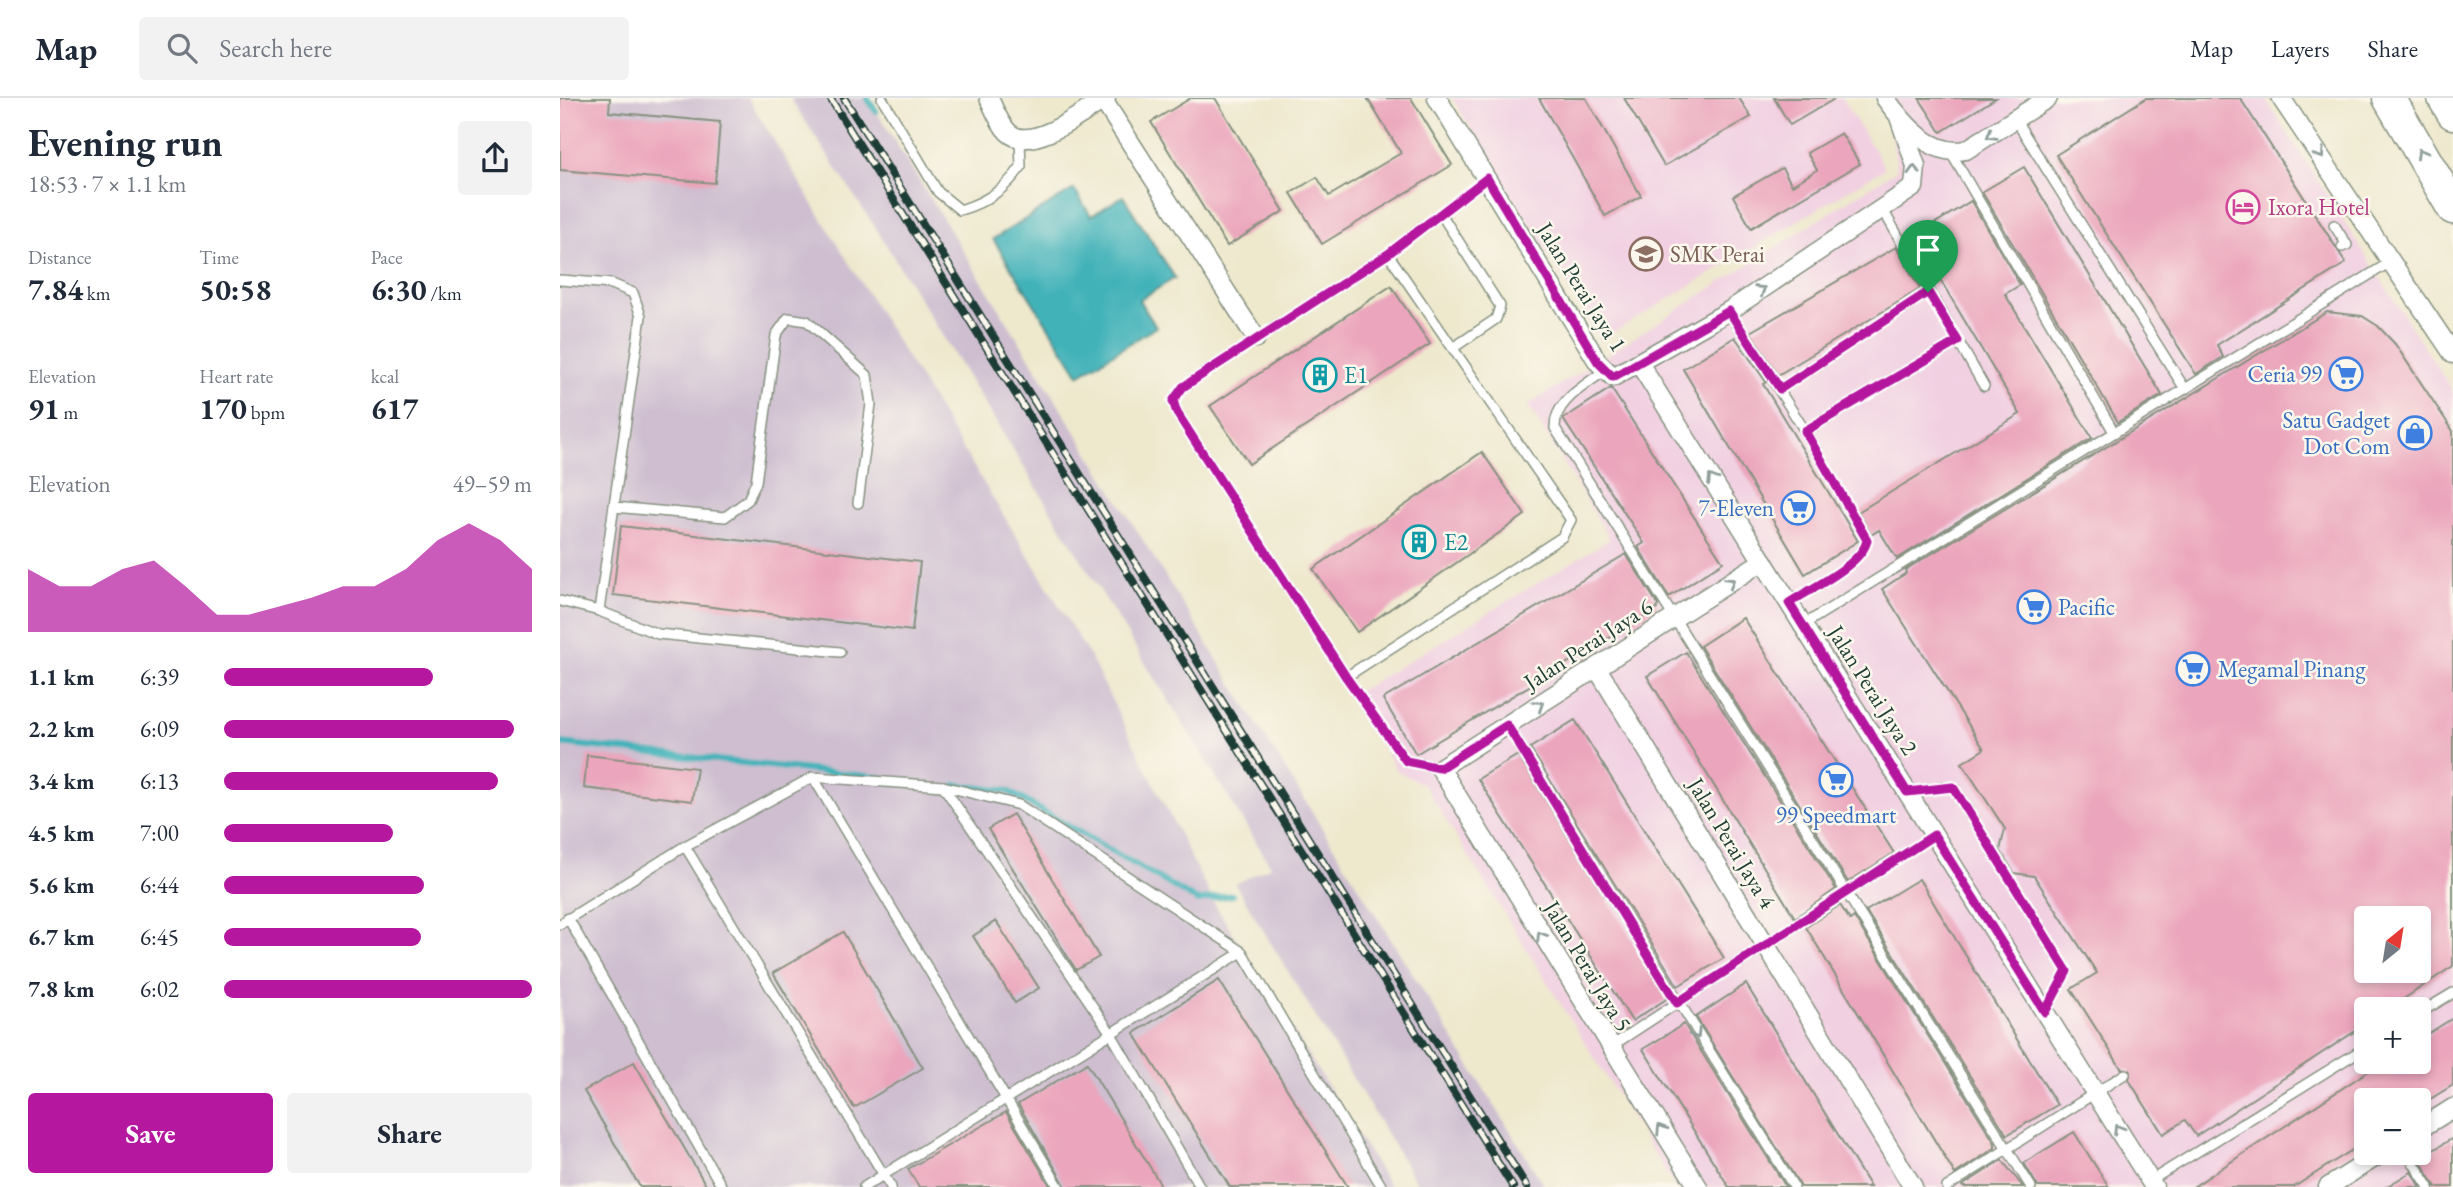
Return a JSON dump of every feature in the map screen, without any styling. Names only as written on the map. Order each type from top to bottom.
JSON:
[{"type":"highway","points":[[2389,98],[2453,208]]},
{"type":"highway","points":[[2444,98],[2453,113]]},
{"type":"street","points":[[989,98],[1007,131],[1020,140],[1036,139],[1105,99],[1256,338]]},
{"type":"street","name":"Jalan Perai Jaya 1","points":[[1437,98],[1604,371],[1613,377],[1729,311],[1914,187],[1916,166],[1899,117]]},
{"type":"street","points":[[1885,98],[1899,117],[1939,150],[1951,153],[1966,150],[2048,98]]},
{"type":"street","points":[[2281,98],[2453,354]]},
{"type":"street","name":"Jalan Perai Jaya 2","points":[[1639,363],[2152,1184]]},
{"type":"street","name":"Jalan Perai Jaya 6","points":[[1440,768],[1763,561]]},
{"type":"street","name":"Jalan Perai Jaya 4","points":[[1597,668],[1913,1187]]},
{"type":"street","name":"Jalan Perai Jaya 5","points":[[1440,768],[1609,1048],[1698,1187]]},
{"type":"street","points":[[2431,1122],[2453,1108]]},
{"type":"street","points":[[2328,1187],[2363,1165]]},
{"type":"lane","points":[[882,98],[938,192],[960,210],[995,195],[1012,179],[1021,167],[1020,140]]},
{"type":"lane","points":[[2015,119],[2185,389]]},
{"type":"lane","points":[[1951,153],[2114,432]]},
{"type":"lane","points":[[1440,768],[1406,761],[1346,677],[1177,413],[1173,401],[1183,387],[1388,254],[1487,178]]},
{"type":"lane","points":[[1883,210],[1984,386]]},
{"type":"lane","points":[[1441,214],[1500,306],[1496,318],[1453,348]]},
{"type":"lane","points":[[2334,225],[2347,245],[2342,247]]},
{"type":"lane","points":[[1346,677],[1562,537],[1571,520],[1388,254]]},
{"type":"lane","points":[[1803,625],[2392,261]]},
{"type":"lane","points":[[560,280],[612,284],[633,293],[641,316],[599,611]]},
{"type":"lane","points":[[1780,389],[1928,292]]},
{"type":"lane","points":[[1729,311],[1780,389],[1867,540],[1865,549],[1856,559],[1789,603]]},
{"type":"lane","points":[[614,507],[725,517],[748,500],[756,482],[776,335],[788,318],[807,321],[867,375],[871,404],[858,503]]},
{"type":"lane","points":[[1805,431],[1958,341]]},
{"type":"lane","points":[[1604,371],[1559,406],[1554,416],[1555,428],[1848,891],[2031,1187]]},
{"type":"lane","points":[[560,601],[599,611],[658,634],[840,652]]},
{"type":"lane","points":[[1507,725],[1677,1003],[1794,1187]]},
{"type":"lane","points":[[813,777],[1059,1187]]},
{"type":"lane","points":[[722,1187],[564,921],[685,846],[813,777],[943,786],[1020,805],[1242,952],[1382,1187]]},
{"type":"lane","points":[[943,786],[1110,1032],[1200,1187]]},
{"type":"lane","points":[[1907,792],[1953,787],[2067,971],[2045,1012]]},
{"type":"lane","points":[[1609,1048],[1934,835]]},
{"type":"lane","points":[[685,846],[891,1187]]},
{"type":"lane","points":[[864,1187],[1004,1097],[1242,952]]},
{"type":"lane","points":[[2431,1006],[2453,993]]},
{"type":"lane","points":[[2152,1184],[2354,1055]]},
{"type":"lane","points":[[1947,1187],[2125,1074]]},
{"type":"lane","points":[[2415,1165],[2429,1187]]},
{"type":"shaded area","points":[[560,98],[748,98],[1089,655],[1214,903],[1390,1187],[560,1187]]},
{"type":"shaded area","points":[[790,98],[868,98],[1545,1187],[1419,1187],[1235,884],[1271,866],[880,235]]},
{"type":"shaded area","name":"SMK Perai","points":[[1452,98],[1842,98],[1885,168],[1601,340]]},
{"type":"shaded area","points":[[1887,98],[2265,98],[2453,392],[2453,1187],[1675,1187],[1424,785],[1397,771],[1351,696],[1610,539],[1528,405],[1897,170]]},
{"type":"water","points":[[1074,189],[1091,216],[1123,196],[1175,278],[1139,300],[1156,327],[1079,375],[993,239]]},
{"type":"building","points":[[560,98],[610,98],[609,112],[720,122],[715,183],[560,170]]},
{"type":"building","points":[[1191,98],[1215,98],[1284,211],[1227,246],[1151,122]]},
{"type":"building","points":[[1367,98],[1411,98],[1452,165],[1322,244],[1291,193],[1317,177],[1329,196],[1401,153]]},
{"type":"building","points":[[1539,98],[1586,98],[1641,196],[1605,216]]},
{"type":"building","points":[[1624,98],[1739,98],[1751,117],[1664,166]]},
{"type":"building","points":[[1774,98],[1836,98],[1790,125]]},
{"type":"building","points":[[1919,98],[1996,98],[1941,132]]},
{"type":"building","points":[[2146,98],[2240,98],[2346,263],[2217,345],[2223,357],[2196,374],[2056,155]]},
{"type":"building","points":[[1841,133],[1860,164],[1751,228],[1733,196],[1782,168],[1792,185],[1817,170],[1807,153]]},
{"type":"building","points":[[2024,167],[2162,395],[2118,422],[1982,192]]},
{"type":"building","points":[[1971,201],[2020,285],[2005,294],[2092,438],[1897,559],[1879,530],[1871,535],[1858,512],[2020,414],[1941,281],[1934,285],[1908,240]]},
{"type":"building","points":[[1896,247],[1920,289],[1778,375],[1750,332]]},
{"type":"building","name":"E1","points":[[1391,286],[1430,344],[1249,464],[1210,406]]},
{"type":"building","name":"Megamal Pinang","points":[[2327,312],[2362,316],[2378,326],[2395,344],[2453,431],[2453,966],[2431,981],[2431,906],[2354,906],[2354,984],[2426,984],[2406,997],[2354,997],[2354,1032],[2196,1136],[2185,1120],[2163,1134],[2129,1080],[2130,1070],[2121,1068],[2071,989],[2097,973],[2034,876],[2014,873],[2000,850],[2005,829],[1962,763],[1984,749],[1882,589],[1906,573],[1905,570]]},
{"type":"building","points":[[1735,337],[1766,382],[1763,384],[1858,541],[1805,574],[1683,369]]},
{"type":"building","points":[[1611,388],[1723,562],[1669,597],[1638,547],[1644,543],[1563,419]]},
{"type":"building","name":"E2","points":[[1482,452],[1525,515],[1357,632],[1313,569]]},
{"type":"building","points":[[621,526],[920,562],[912,631],[613,595]]},
{"type":"building","points":[[1626,554],[1658,605],[1657,609],[1416,754],[1383,699]]},
{"type":"building","points":[[1743,618],[1894,853],[1848,882],[1700,646]]},
{"type":"building","points":[[1686,652],[1836,889],[1795,918],[1647,676]]},
{"type":"building","points":[[1575,720],[1724,958],[1678,986],[1530,748]]},
{"type":"building","points":[[587,755],[697,768],[692,801],[584,788]]},
{"type":"building","points":[[1518,755],[1668,998],[1632,1021],[1478,779]]},
{"type":"building","points":[[1013,814],[1099,957],[1076,970],[988,829]]},
{"type":"building","points":[[1919,879],[2057,1105],[2007,1135],[1866,911]]},
{"type":"building","points":[[1840,905],[1850,920],[1854,917],[1995,1143],[1995,1148],[1955,1174],[1806,927]]},
{"type":"building","points":[[996,921],[1039,988],[1015,1003],[973,936]]},
{"type":"building","points":[[843,932],[923,1068],[854,1108],[773,973]]},
{"type":"building","points":[[1219,980],[1348,1187],[1230,1187],[1134,1033]]},
{"type":"building","points":[[1746,984],[1870,1187],[1801,1187],[1696,1017]]},
{"type":"building","points":[[2453,1018],[2453,1085],[2431,1099],[2431,1088],[2354,1088],[2354,1149],[2294,1187],[2193,1187],[2364,1074],[2431,1074],[2431,1032]]},
{"type":"building","points":[[1684,1024],[1786,1187],[1729,1187],[1643,1049]]},
{"type":"building","points":[[634,1062],[707,1187],[640,1187],[584,1091]]},
{"type":"building","points":[[1087,1063],[1162,1187],[1066,1187],[1018,1104]]},
{"type":"building","points":[[1006,1112],[1051,1187],[919,1187],[908,1169]]},
{"type":"building","points":[[2074,1132],[2109,1187],[2038,1187],[2024,1163]]},
{"type":"building","points":[[2453,1138],[2453,1187],[2436,1187],[2423,1165],[2431,1165],[2431,1152]]},
{"type":"building","points":[[2002,1160],[2023,1187],[1962,1186]]},
{"type":"building","points":[[2411,1172],[2421,1187],[2386,1187]]},
{"type":"waterway","points":[[867,98],[876,111]]},
{"type":"waterway","points":[[560,743],[882,778]]},
{"type":"waterway","points":[[956,785],[1008,791],[1198,901],[1232,895]]},
{"type":"railway","points":[[830,98],[1513,1187]]},
{"type":"railway","points":[[844,98],[1527,1187]]},
{"type":"place","name":"Ixora Hotel","points":[[2243,207]]},
{"type":"place","name":"SMK Perai","points":[[1646,254]]},
{"type":"place","name":"Ceria 99","points":[[2346,374]]},
{"type":"place","name":"E1","points":[[1320,375]]},
{"type":"place","name":"Satu Gadget Dot Com","points":[[2415,433]]},
{"type":"place","name":"7-Eleven","points":[[1798,508]]},
{"type":"place","name":"E2","points":[[1419,542]]},
{"type":"place","name":"Pacific","points":[[2034,607]]},
{"type":"place","name":"Megamal Pinang","points":[[2193,669]]},
{"type":"place","name":"99 Speedmart","points":[[1836,780]]},
{"type":"route","points":[[1487,178],[1598,362],[1604,371],[1613,377],[1729,311],[1780,389],[1928,292],[1958,341],[1805,431],[1867,540],[1865,549],[1856,559],[1789,603],[1907,792],[1953,787],[2067,971],[2045,1012],[1934,835],[1677,1003],[1507,725],[1440,768],[1406,761],[1346,677],[1177,413],[1173,401],[1183,387],[1388,254],[1487,178]]}]
